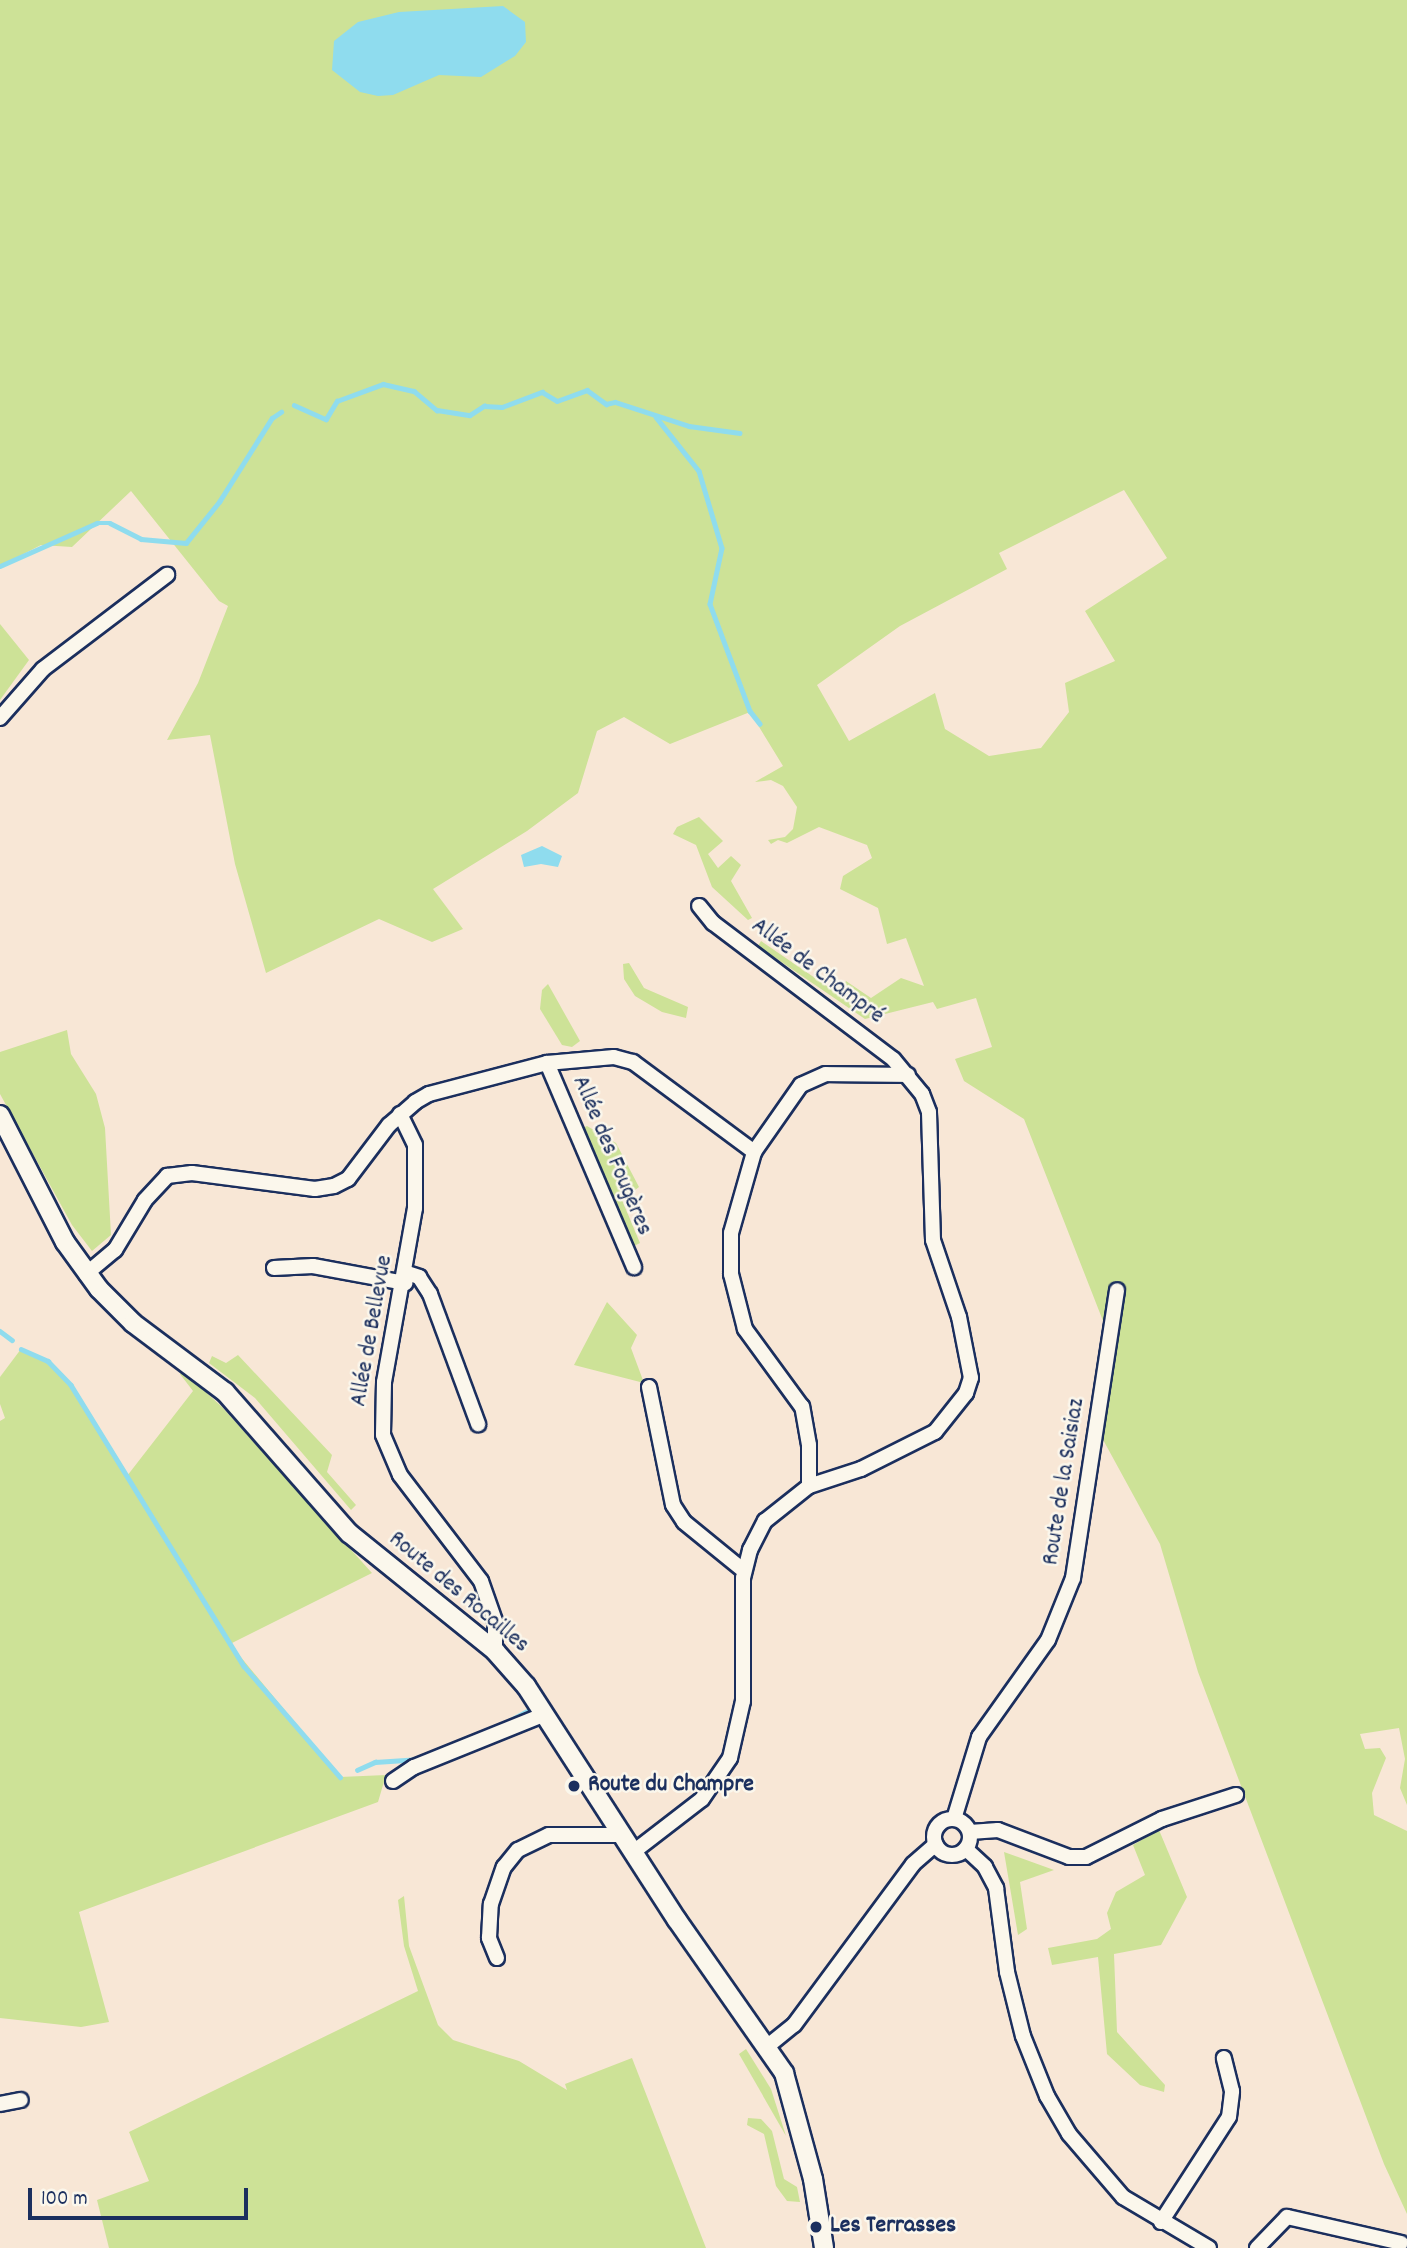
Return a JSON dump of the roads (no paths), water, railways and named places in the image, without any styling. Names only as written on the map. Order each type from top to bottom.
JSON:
[{"type":"street","points":[[0,718],[43,669],[167,575]]},
{"type":"street","name":"Allée de Champré","points":[[699,906],[713,923],[865,1036],[908,1076],[929,1112],[933,1240],[959,1317],[970,1385],[945,1423],[930,1436],[861,1469],[808,1486]]},
{"type":"street","points":[[86,1274],[115,1250],[149,1194],[167,1176],[192,1173],[315,1189],[334,1186],[348,1179],[400,1114],[429,1094],[547,1063],[614,1057],[634,1062],[754,1152]]},
{"type":"street","name":"Allée des Fougères","points":[[547,1063],[634,1267]]},
{"type":"street","points":[[632,1853],[702,1799],[730,1758],[743,1701],[744,1571],[765,1521],[808,1486],[809,1445],[802,1407],[790,1384],[749,1337],[733,1286],[731,1233],[754,1152],[790,1097],[811,1078],[845,1073],[908,1076]]},
{"type":"street","name":"Allée de Bellevue","points":[[400,1114],[412,1133],[417,1156],[406,1278],[384,1382],[383,1435],[400,1475],[481,1581],[495,1621],[495,1651]]},
{"type":"street","name":"Route des Rocailles","points":[[0,1115],[86,1274],[133,1323],[239,1405],[368,1551],[495,1651],[516,1672],[632,1853],[769,2045],[791,2093],[813,2179],[824,2248]]},
{"type":"street","points":[[274,1268],[313,1266],[406,1278],[419,1277],[430,1294],[478,1424]]},
{"type":"street","name":"Route de la Saisiaz","points":[[954,1819],[979,1737],[1048,1640],[1073,1578],[1117,1290]]},
{"type":"street","points":[[649,1387],[663,1471],[676,1511],[744,1571]]},
{"type":"street","points":[[393,1781],[414,1767],[545,1714]]},
{"type":"street","points":[[769,2045],[794,2025],[913,1864],[936,1844],[938,1827],[954,1819],[970,1832],[998,1830],[1069,1857],[1086,1857],[1163,1819],[1236,1795]]},
{"type":"street","points":[[966,1849],[970,1832]]},
{"type":"street","points":[[497,1958],[489,1938],[491,1904],[504,1867],[518,1850],[549,1835],[620,1835]]},
{"type":"street","points":[[936,1844],[950,1855],[966,1849]]},
{"type":"street","points":[[966,1849],[985,1867],[996,1888],[1014,2003],[1047,2096],[1069,2134],[1123,2197],[1161,2222],[1209,2248]]},
{"type":"street","points":[[1161,2222],[1229,2117],[1232,2091],[1224,2058]]},
{"type":"street","points":[[0,2104],[21,2100]]},
{"type":"street","points":[[1257,2248],[1287,2217],[1401,2243]]},
{"type":"water","points":[[503,6],[525,22],[526,42],[515,56],[481,77],[439,75],[393,95],[378,96],[360,92],[332,70],[334,41],[358,22],[399,12]]},
{"type":"water","points":[[542,846],[562,856],[558,867],[541,864],[524,867],[521,855]]},
{"type":"waterway","points":[[294,405],[326,419],[337,401],[383,384],[414,391],[437,410],[470,415],[484,406],[502,407],[542,392],[557,401],[587,390],[606,404],[615,402],[689,426],[740,433]]},
{"type":"waterway","points":[[0,566],[97,523],[110,523],[141,539],[186,543],[219,502],[272,418],[281,412]]},
{"type":"waterway","points":[[656,417],[699,471],[722,548],[710,604],[750,711],[760,724]]},
{"type":"waterway","points":[[0,1331],[12,1340]]},
{"type":"waterway","points":[[21,1349],[48,1361],[71,1385],[244,1666],[340,1777]]},
{"type":"waterway","points":[[503,1724],[527,1711]]},
{"type":"waterway","points":[[357,1770],[375,1762],[420,1759]]},
{"type":"place","name":"Route du Champre","points":[[574,1786]]},
{"type":"place","name":"Les Terrasses","points":[[816,2227]]}]
